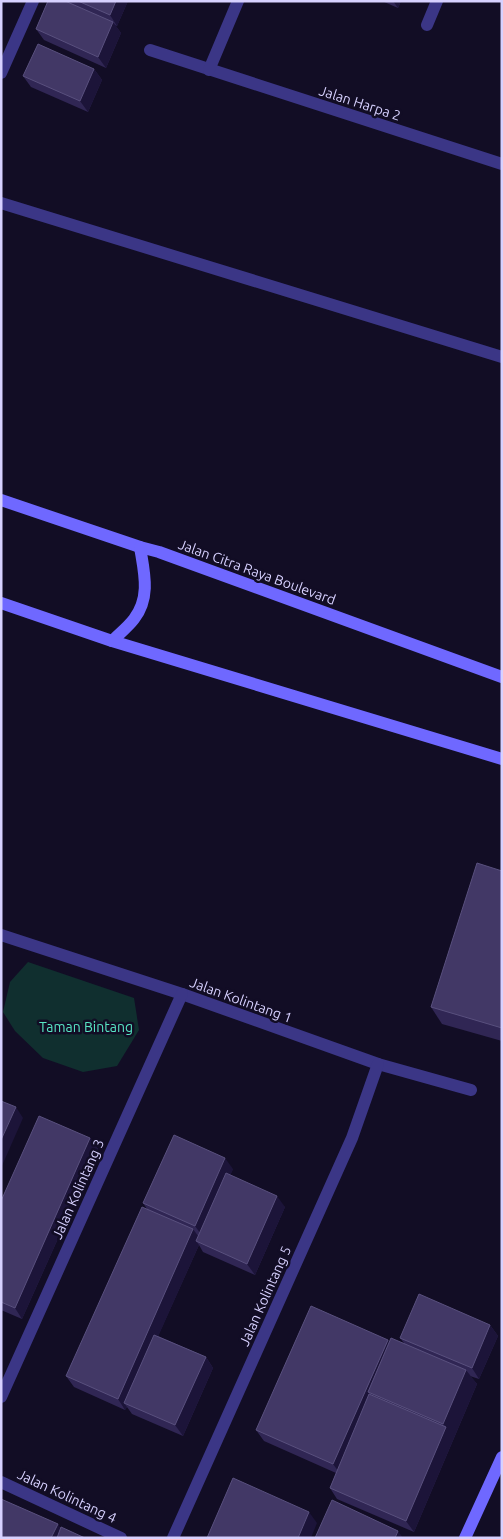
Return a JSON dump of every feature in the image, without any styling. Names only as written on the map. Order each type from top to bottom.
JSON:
[{"type":"main road","name":"Jalan Citra Raya Boulevard","points":[[1,500],[159,552],[502,677]]},
{"type":"main road","points":[[112,641],[134,618],[144,602],[146,584],[140,547]]},
{"type":"main road","points":[[1,603],[112,641],[502,759]]},
{"type":"main road","points":[[465,1538],[502,1457]]},
{"type":"street","points":[[1,73],[33,1]]},
{"type":"street","points":[[209,70],[238,1]]},
{"type":"street","points":[[427,25],[437,1]]},
{"type":"street","name":"Jalan Harpa 2","points":[[150,50],[502,164]]},
{"type":"street","points":[[1,203],[502,358]]},
{"type":"street","name":"Jalan Kolintang 1","points":[[1,935],[182,994],[378,1064],[471,1090]]},
{"type":"street","name":"Jalan Kolintang 3","points":[[1,1397],[182,994]]},
{"type":"street","name":"Jalan Kolintang 5","points":[[173,1538],[352,1138],[378,1064]]},
{"type":"street","name":"Jalan Kolintang 4","points":[[1,1482],[121,1538]]},
{"type":"green space","name":"Taman Bintang","points":[[28,962],[134,998],[139,1030],[117,1066],[83,1072],[43,1058],[15,1031],[3,1012],[10,982]]},
{"type":"building","points":[[48,1],[65,1],[113,22],[98,57],[36,29]]},
{"type":"building","points":[[78,1],[116,1],[110,15]]},
{"type":"building","points":[[38,44],[94,69],[80,101],[23,76]]},
{"type":"building","points":[[477,863],[502,871],[502,1028],[431,1007]]},
{"type":"building","points":[[1,1101],[16,1107],[1,1140]]},
{"type":"building","points":[[39,1116],[90,1138],[15,1308],[1,1302],[1,1201]]},
{"type":"building","points":[[174,1135],[225,1158],[195,1226],[143,1203]]},
{"type":"building","points":[[226,1173],[277,1196],[247,1264],[196,1241]]},
{"type":"building","points":[[142,1207],[193,1229],[118,1399],[66,1376]]},
{"type":"building","points":[[419,1294],[490,1325],[472,1368],[400,1338]]},
{"type":"building","points":[[311,1306],[388,1340],[333,1464],[256,1430]]},
{"type":"building","points":[[154,1335],[206,1357],[175,1425],[124,1403]]},
{"type":"building","points":[[391,1338],[466,1370],[443,1424],[368,1392]]},
{"type":"building","points":[[369,1394],[446,1427],[406,1521],[330,1488]]},
{"type":"building","points":[[233,1478],[309,1512],[298,1538],[207,1538]]},
{"type":"building","points":[[1,1499],[58,1524],[51,1538],[1,1538]]},
{"type":"building","points":[[332,1500],[398,1531],[395,1538],[315,1538]]},
{"type":"building","points":[[61,1527],[85,1538],[57,1538]]}]
